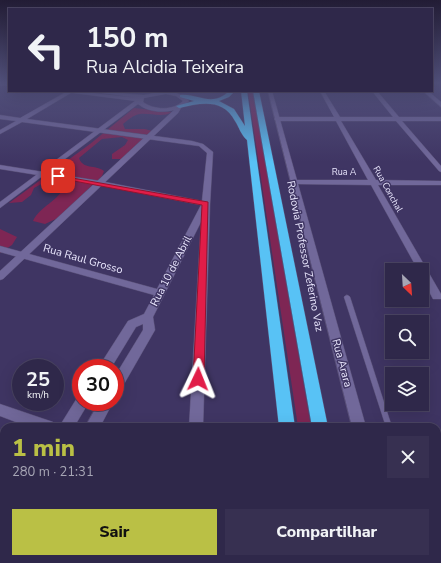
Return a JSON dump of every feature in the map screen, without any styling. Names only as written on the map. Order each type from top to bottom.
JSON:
[{"type":"highway","points":[[230,109],[252,144]]},
{"type":"highway","points":[[247,109],[287,423]]},
{"type":"highway","name":"Rodovia Professor Zeferino Vaz","points":[[259,109],[319,423]]},
{"type":"street","points":[[0,126],[30,109]]},
{"type":"street","points":[[0,132],[41,109]]},
{"type":"street","points":[[0,206],[128,109]]},
{"type":"street","points":[[0,277],[150,137],[177,109]]},
{"type":"street","name":"Rua Arara","points":[[275,109],[358,423]]},
{"type":"street","name":"Rua Conchal","points":[[332,109],[437,296]]},
{"type":"street","points":[[390,109],[441,170]]},
{"type":"street","points":[[0,117],[150,137],[192,144],[207,148],[210,152],[206,204],[196,423]]},
{"type":"street","points":[[277,119],[441,119]]},
{"type":"street","points":[[0,167],[100,183],[206,204]]},
{"type":"street","name":"Rua A","points":[[294,182],[441,183]]},
{"type":"street","name":"Rua 10 de Abril","points":[[124,371],[148,330],[148,317],[206,204]]},
{"type":"street","name":"Rua Raul Grosso","points":[[0,249],[24,254],[160,293]]},
{"type":"street","name":"Rua 10 de Abril","points":[[110,359],[132,324],[148,317]]},
{"type":"street","points":[[0,410],[37,423]]},
{"type":"street","points":[[69,423],[76,411]]},
{"type":"street","points":[[94,423],[101,411]]},
{"type":"lane","points":[[347,297],[388,423]]},
{"type":"shaded area","points":[[132,109],[172,112],[164,115],[140,114],[123,124],[125,129],[145,129],[152,131],[124,159],[112,159],[112,154],[125,145],[128,140],[122,137],[102,139],[79,158],[86,166],[104,171],[102,176],[58,218],[45,224],[33,221],[40,211],[62,191],[65,185],[58,181],[45,182],[34,188],[31,195],[22,202],[9,203],[90,144]]},
{"type":"shaded area","points":[[251,109],[256,109],[310,423],[297,423]]},
{"type":"shaded area","points":[[0,229],[17,237],[12,245],[0,253]]},
{"type":"route","points":[[58,176],[206,204],[198,379]]}]
